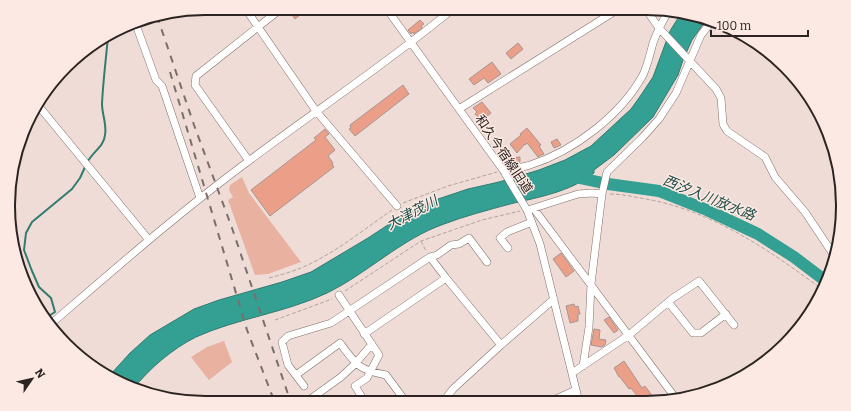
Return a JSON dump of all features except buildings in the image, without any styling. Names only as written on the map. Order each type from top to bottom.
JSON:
[{"type":"street","points":[[250,15],[316,112],[397,206]]},
{"type":"street","points":[[249,161],[195,85],[196,76],[273,15]]},
{"type":"street","name":"和久今宿線旧道","points":[[391,15],[530,210],[532,222],[540,244],[578,396]]},
{"type":"street","points":[[55,322],[200,198],[412,43],[445,15]]},
{"type":"street","points":[[459,109],[609,15]]},
{"type":"street","points":[[650,15],[659,28],[716,90],[721,98],[723,124],[727,131],[765,157],[775,177],[805,212],[831,251]]},
{"type":"street","points":[[503,170],[530,165],[562,152],[602,124],[634,90],[648,62],[659,28],[666,16]]},
{"type":"street","points":[[583,366],[589,327],[591,284],[602,194],[607,172],[659,119],[676,93],[702,35],[709,26]]},
{"type":"street","points":[[137,28],[156,80],[162,86],[200,198]]},
{"type":"street","points":[[41,109],[149,240]]},
{"type":"street","points":[[602,194],[578,194],[530,210],[591,284],[672,394]]},
{"type":"street","points":[[508,248],[500,238],[507,232],[532,222]]},
{"type":"street","points":[[304,386],[288,365],[282,342],[288,336],[331,323],[430,257],[437,255],[451,245],[459,244],[469,238],[487,262]]},
{"type":"street","points":[[430,257],[501,345]]},
{"type":"street","points":[[364,334],[446,278]]},
{"type":"street","points":[[572,373],[629,335],[674,298],[699,281],[734,325]]},
{"type":"street","points":[[339,296],[380,355],[367,378],[355,386],[361,396]]},
{"type":"street","points":[[448,396],[453,389],[501,345],[554,299]]},
{"type":"street","points":[[669,303],[693,333],[701,333],[726,314]]},
{"type":"street","points":[[296,375],[340,343],[355,364],[371,372],[386,375],[401,396]]},
{"type":"street","points":[[315,396],[341,378],[372,344]]},
{"type":"street","points":[[562,396],[576,390]]},
{"type":"path","points":[[269,278],[302,268],[318,259],[346,242],[397,206],[448,186],[503,170]]},
{"type":"path","points":[[602,194],[630,196],[653,200],[683,208],[717,222],[750,239],[818,286]]},
{"type":"path","points":[[275,320],[339,296],[421,241],[482,220],[530,210]]},
{"type":"path","points":[[421,241],[430,257]]},
{"type":"shaded area","points":[[242,177],[249,193],[301,262],[268,274],[255,275],[228,200],[233,197],[229,190],[230,185]]},
{"type":"shaded area","points":[[224,341],[232,362],[209,380],[191,357],[207,347]]},
{"type":"water","name":"大津茂川","points":[[678,18],[703,24],[692,40],[678,75],[653,117],[614,155],[594,170],[594,173],[585,180],[554,193],[460,218],[428,230],[399,247],[357,276],[327,293],[295,306],[212,330],[196,337],[178,347],[162,360],[138,383],[113,372],[130,353],[150,335],[194,309],[311,272],[403,215],[438,199],[468,189],[499,182],[539,170],[565,160],[591,146],[631,109],[639,98],[653,77],[670,31]]},
{"type":"waterway","points":[[87,163],[102,143],[105,135],[102,104],[107,43]]},
{"type":"waterway","points":[[50,315],[55,312],[51,298],[39,287],[24,250],[26,233],[32,222],[72,189],[80,178],[85,167]]},
{"type":"waterway","name":"西汐入川放水路","points":[[570,176],[608,184],[659,191],[707,210],[758,234],[794,257],[821,278]]},
{"type":"railway","points":[[159,21],[194,125],[232,228],[289,396]]},
{"type":"railway","points":[[170,72],[247,330],[272,396]]}]
